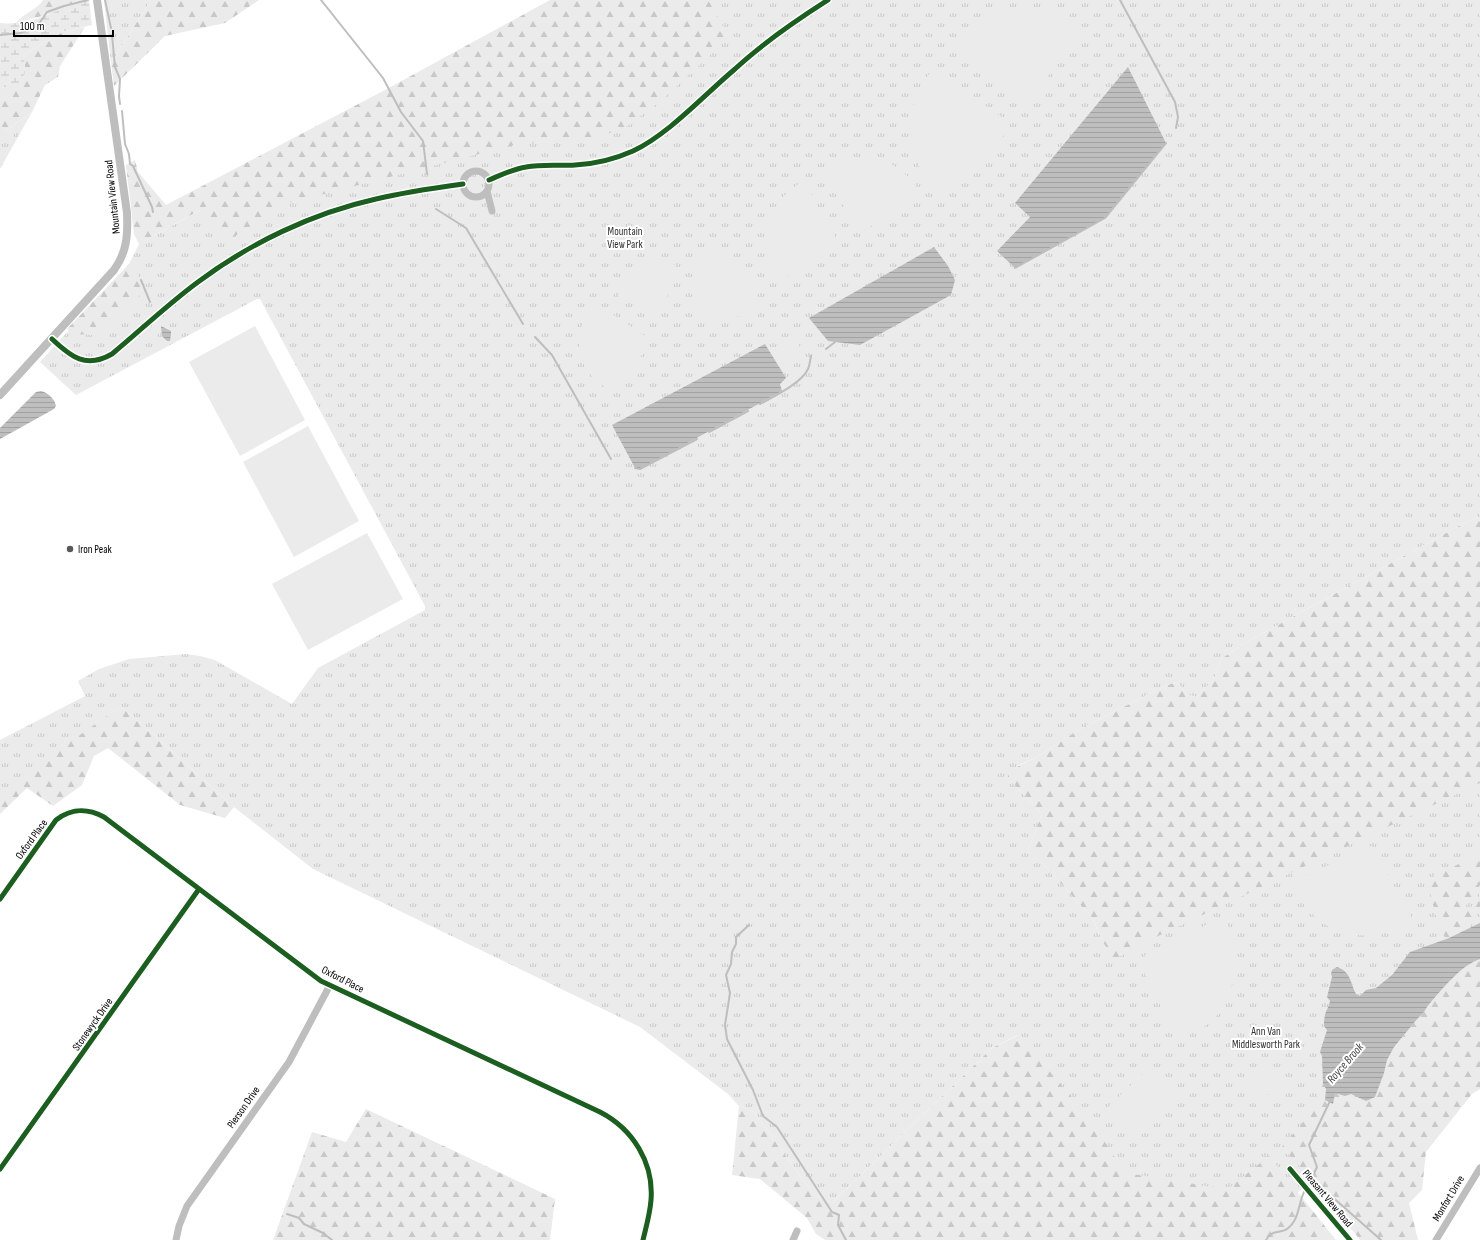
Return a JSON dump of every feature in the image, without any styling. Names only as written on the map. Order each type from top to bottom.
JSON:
[{"type":"street","name":"Mountain View Road","points":[[0,395],[114,270],[123,256],[127,243],[127,213],[97,0]]},
{"type":"street","points":[[489,180],[510,171],[526,167],[590,164],[624,154],[641,147],[668,128],[756,51],[828,0]]},
{"type":"street","points":[[474,171],[482,172],[489,180],[489,186],[484,195],[473,197],[464,190],[463,184],[467,174],[474,171]]},
{"type":"street","points":[[52,339],[70,355],[79,359],[95,360],[105,358],[112,354],[199,281],[225,264],[281,233],[330,213],[375,199],[463,184]]},
{"type":"street","points":[[478,197],[492,211],[487,191]]},
{"type":"street","name":"Oxford Place","points":[[0,899],[56,820],[64,815],[79,810],[96,812],[330,986],[600,1112],[617,1122],[636,1143],[648,1169],[651,1200],[643,1240]]},
{"type":"street","name":"Stonewyck Drive","points":[[0,1169],[199,889]]},
{"type":"street","name":"Pierson Drive","points":[[176,1240],[179,1226],[187,1206],[289,1062],[330,986]]},
{"type":"street","name":"Monfort Drive","points":[[1436,1240],[1480,1168]]},
{"type":"street","name":"Pleasant View Road","points":[[1290,1170],[1311,1192],[1350,1240]]},
{"type":"street","points":[[793,1240],[797,1231]]},
{"type":"green space","points":[[43,0],[78,0],[57,12],[16,23],[38,6]]},
{"type":"green space","points":[[78,0],[89,0],[92,25],[62,32],[24,55],[25,73],[20,86],[0,88],[0,23],[20,22],[40,18],[60,10]]},
{"type":"green space","points":[[104,0],[151,0],[111,63]]},
{"type":"green space","points":[[151,0],[259,0],[225,23],[165,36],[114,86],[111,63]]},
{"type":"green space","points":[[550,0],[708,0],[729,37],[661,101],[623,129],[586,140],[522,143],[285,204],[227,241],[200,210],[139,244],[134,234],[126,165],[135,160],[138,172],[166,205],[385,90]]},
{"type":"green space","points":[[580,0],[1480,0],[1480,517],[1468,521],[1245,643],[1221,659],[1214,679],[1197,697],[1188,695],[1177,682],[1165,686],[1082,728],[1037,757],[1017,766],[1008,778],[1042,814],[1028,851],[1044,865],[1093,919],[1102,940],[1480,781],[1480,1040],[1290,1199],[1167,1228],[1018,1035],[992,1048],[832,1203],[814,1195],[754,1112],[739,1106],[728,1094],[640,1027],[313,869],[234,807],[121,706],[0,794],[0,740],[85,696],[78,681],[99,669],[129,659],[186,654],[200,656],[215,660],[292,704],[318,668],[425,610],[425,606],[260,299],[257,299],[76,395],[40,362],[129,264],[139,244]]},
{"type":"green space","points":[[1016,8],[1034,9],[1051,13],[1067,21],[1082,32],[1024,107],[951,45],[965,30],[980,19],[997,12]]},
{"type":"green space","points":[[85,27],[60,66],[58,77],[45,85],[32,112],[5,131],[0,131],[0,88],[20,85],[25,73],[24,55],[62,32]]},
{"type":"green space","points":[[933,69],[1007,121],[1008,131],[945,198],[931,184],[921,169],[914,153],[911,136],[911,119],[915,102],[922,85]]},
{"type":"green space","points":[[32,112],[0,169],[0,131],[5,131]]},
{"type":"green space","points":[[859,157],[879,159],[896,167],[910,179],[921,195],[865,230],[856,228],[823,171],[836,162]]},
{"type":"green space","points":[[804,181],[837,240],[835,246],[777,283],[770,269],[766,254],[765,240],[767,226],[772,212],[780,200]]},
{"type":"green space","points":[[693,252],[707,252],[720,255],[732,260],[742,267],[755,288],[758,301],[758,315],[698,320],[692,314]]},
{"type":"green space","points":[[658,261],[676,265],[664,308],[659,310],[618,299],[622,284],[631,272],[636,268],[650,262]]},
{"type":"green space","points":[[129,264],[137,271],[142,293],[124,312],[93,335],[73,334],[67,329]]},
{"type":"green space","points":[[596,303],[648,338],[648,347],[613,391],[600,384],[590,375],[580,352],[579,339],[582,327],[587,314]]},
{"type":"green space","points":[[255,326],[305,420],[240,456],[189,362]]},
{"type":"green space","points":[[795,338],[806,358],[797,362],[787,343]]},
{"type":"green space","points":[[785,344],[796,363],[786,369],[776,349]]},
{"type":"green space","points":[[308,426],[359,521],[294,557],[243,462]]},
{"type":"green space","points":[[1480,517],[1480,783],[1154,938],[1136,950],[1113,959],[1102,940],[1093,919],[1044,865],[1028,851],[1042,814],[1008,778],[1008,771],[1037,757],[1082,728],[1165,686],[1177,682],[1188,695],[1197,697],[1214,679],[1221,659],[1245,643],[1468,521]]},
{"type":"green space","points":[[367,533],[403,599],[308,650],[272,584]]},
{"type":"green space","points":[[121,706],[234,807],[225,818],[180,805],[108,748],[94,756],[82,785],[53,806],[27,788],[0,814],[0,794],[16,780]]},
{"type":"green space","points":[[1368,845],[1373,847],[1414,922],[1390,932],[1365,936],[1346,933],[1329,927],[1321,922],[1315,917],[1289,885]]},
{"type":"green space","points":[[1480,853],[1480,885],[1465,907],[1468,911],[1480,895],[1480,914],[1475,913],[1470,929],[1456,936],[1445,938],[1437,920],[1428,885],[1436,873],[1451,868]]},
{"type":"green space","points":[[1224,916],[1232,935],[1234,954],[1234,976],[1229,998],[1219,1013],[1207,1025],[1178,1041],[1141,966],[1145,955]]},
{"type":"green space","points":[[1480,959],[1480,1089],[1472,1094],[1426,1152],[1422,1190],[1409,1203],[1418,1240],[1360,1240],[1321,1191],[1282,1147],[1316,1107],[1318,1083],[1375,1097],[1387,1060],[1394,1047],[1453,977],[1466,966]]},
{"type":"green space","points":[[1019,1035],[1090,1119],[1125,1173],[1181,1181],[1203,1186],[1229,1188],[1269,1156],[1336,1240],[825,1240],[816,1234],[807,1218],[760,1179],[732,1175],[739,1106],[754,1112],[814,1195],[832,1203],[992,1048]]},
{"type":"green space","points":[[1271,1064],[1288,1083],[1277,1093],[1260,1075]]},
{"type":"green space","points":[[1150,1067],[1177,1095],[1135,1135],[1108,1107]]},
{"type":"green space","points":[[1254,1080],[1271,1098],[1260,1109],[1243,1090]]},
{"type":"green space","points":[[366,1109],[555,1199],[550,1240],[273,1240],[312,1132],[346,1142]]},
{"type":"water","points":[[1128,67],[1166,143],[1105,218],[1015,268],[997,251],[1030,217],[1015,203]]},
{"type":"water","points":[[934,247],[948,266],[955,280],[951,295],[860,345],[828,341],[809,318]]},
{"type":"water","points":[[161,326],[171,331],[170,341],[167,341],[162,336]]},
{"type":"water","points":[[765,344],[786,378],[780,384],[782,391],[640,469],[635,468],[612,425]]},
{"type":"water","points":[[41,391],[52,398],[56,406],[54,409],[0,439],[0,428],[36,392]]},
{"type":"water","points":[[1480,923],[1480,959],[1460,971],[1447,984],[1394,1047],[1387,1060],[1375,1097],[1366,1101],[1351,1094],[1345,1096],[1335,1093],[1333,1104],[1325,1100],[1326,1089],[1323,1084],[1322,1056],[1320,1052],[1327,1030],[1324,1026],[1324,1021],[1325,1013],[1330,1001],[1327,997],[1332,977],[1332,970],[1337,967],[1342,969],[1350,978],[1356,994],[1360,996],[1366,990],[1376,988],[1392,975],[1410,952],[1449,938]]},
{"type":"waterway","points":[[0,35],[20,33],[38,25],[47,12],[88,0]]},
{"type":"waterway","points":[[105,0],[111,28]]},
{"type":"waterway","points":[[321,0],[383,78],[401,112],[423,141],[427,174]]},
{"type":"waterway","points":[[1120,0],[1175,102],[1178,117],[1176,128]]},
{"type":"waterway","points":[[112,35],[115,67],[120,79],[120,104]]},
{"type":"waterway","points":[[122,111],[125,144],[129,154],[130,164],[133,166],[153,212]]},
{"type":"waterway","points":[[1015,268],[1105,218],[1166,143]]},
{"type":"waterway","points":[[436,209],[466,228],[523,324]]},
{"type":"waterway","points":[[141,280],[150,302]]},
{"type":"waterway","points":[[535,337],[552,355],[611,459]]},
{"type":"waterway","points":[[826,349],[835,342]]},
{"type":"waterway","points":[[760,404],[787,389],[800,379],[808,369],[811,356]]},
{"type":"waterway","points":[[709,432],[748,411]]},
{"type":"waterway","points":[[635,468],[640,469],[697,439]]},
{"type":"waterway","points":[[749,925],[736,937],[736,944],[732,952],[731,964],[726,975],[730,993],[725,1025],[727,1039],[753,1090],[763,1116],[777,1127],[832,1212],[839,1215],[838,1225],[846,1240]]},
{"type":"waterway","name":"Royce Brook","points":[[1308,1186],[1317,1167],[1309,1145],[1330,1101]]},
{"type":"waterway","points":[[1312,1179],[1381,1240]]},
{"type":"waterway","name":"Royce Brook","points":[[1266,1240],[1271,1234],[1287,1229],[1291,1225],[1297,1216],[1305,1190]]},
{"type":"waterway","points":[[287,1214],[299,1218],[304,1224],[323,1233],[332,1240]]},
{"type":"cycle path","points":[[489,180],[521,168],[532,166],[590,164],[612,159],[633,151],[660,135],[768,41],[828,0]]},
{"type":"cycle path","points":[[52,339],[72,356],[79,359],[94,361],[103,358],[112,354],[198,282],[239,255],[283,231],[329,212],[352,205],[398,194],[463,184]]},
{"type":"cycle path","points":[[0,899],[56,820],[74,811],[92,812],[104,817],[321,981],[612,1119],[639,1148],[649,1173],[651,1200],[643,1240]]},
{"type":"cycle path","points":[[0,1169],[199,889]]},
{"type":"cycle path","points":[[1290,1169],[1350,1240]]},
{"type":"place","name":"Iron Peak","points":[[70,549]]},
{"type":"park label","name":"Mountain View Park","points":[[625,237]]},
{"type":"park label","name":"Ann Van Middlesworth Park","points":[[1266,1037]]}]
